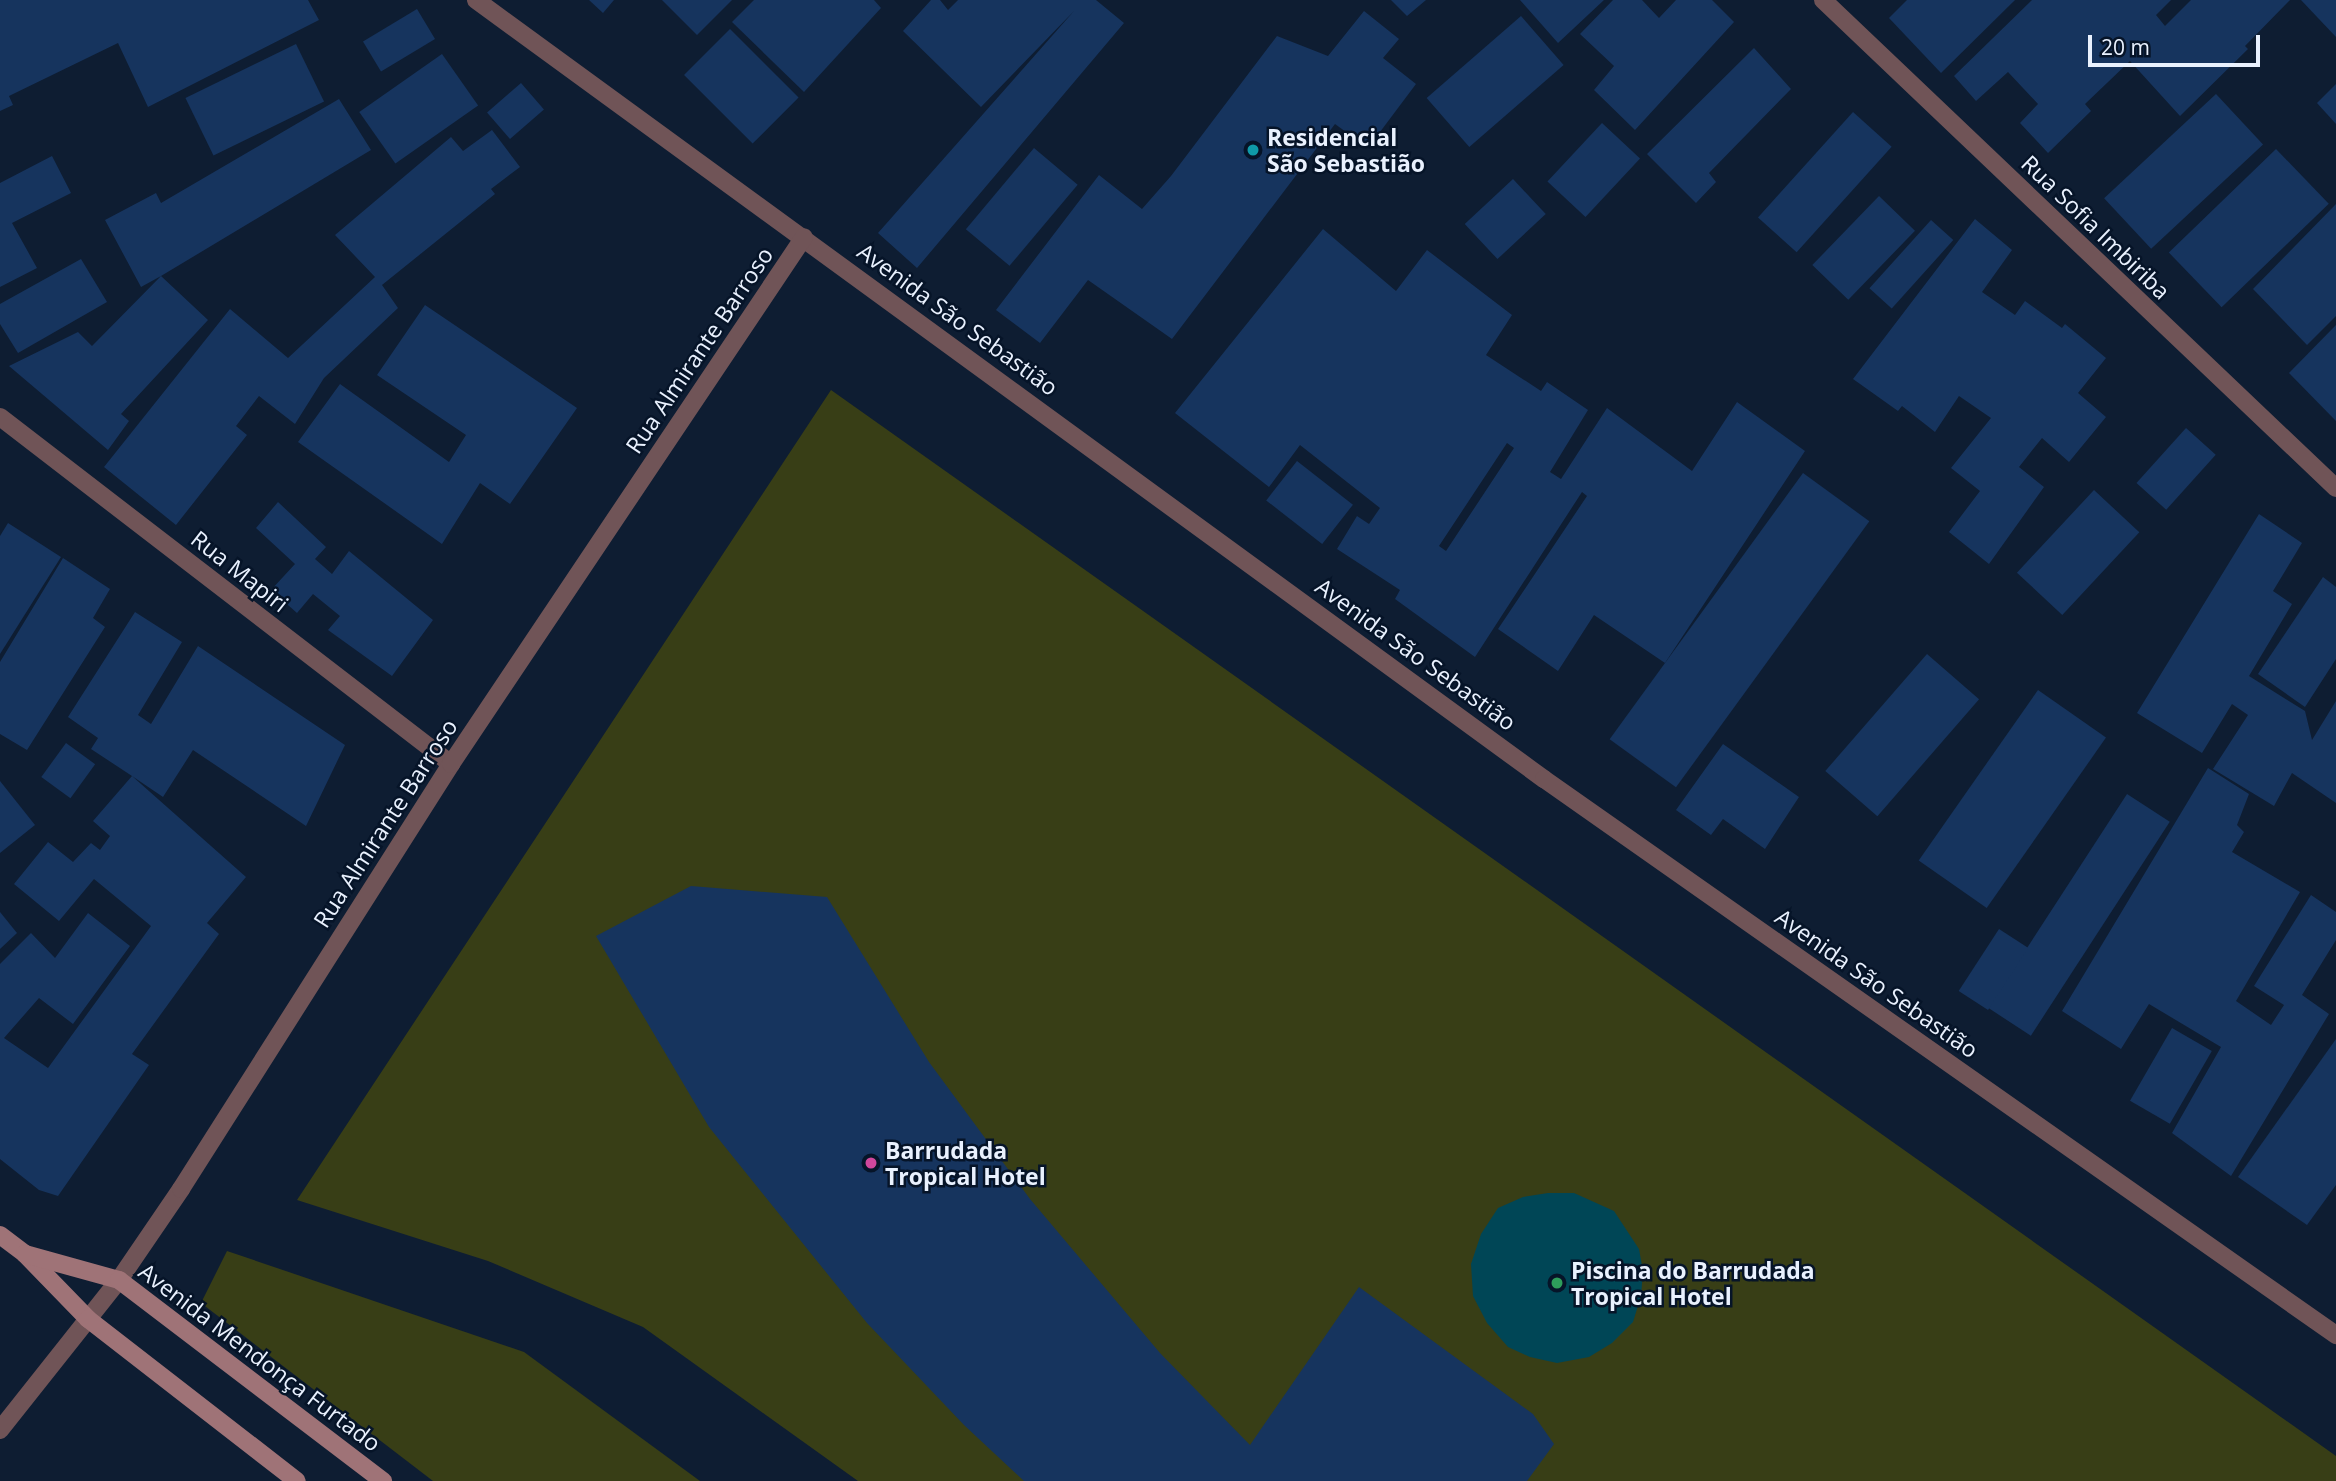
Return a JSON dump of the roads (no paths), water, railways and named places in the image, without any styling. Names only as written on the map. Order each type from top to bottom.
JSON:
[{"type":"street","name":"Avenida São Sebastião","points":[[476,0],[1544,779],[2336,1335]]},
{"type":"street","name":"Rua Sofia Imbiriba","points":[[1823,0],[2336,488]]},
{"type":"street","name":"Rua Almirante Barroso","points":[[0,1430],[119,1280],[181,1189],[451,764],[804,237]]},
{"type":"street","name":"Rua Mapiri","points":[[0,417],[451,764]]},
{"type":"street","name":"Avenida Mendonça Furtado","points":[[0,1235],[25,1254],[88,1319],[297,1481]]},
{"type":"street","name":"Avenida Mendonça Furtado","points":[[25,1254],[119,1280],[383,1481]]},
{"type":"water","name":"Piscina do Barrudada Tropical Hotel","points":[[1574,1193],[1614,1211],[1639,1249],[1643,1271],[1641,1296],[1633,1322],[1612,1343],[1589,1357],[1557,1363],[1530,1357],[1508,1347],[1487,1323],[1473,1296],[1471,1264],[1481,1234],[1498,1208],[1523,1197]]},
{"type":"place","name":"Residencial São Sebastião","points":[[1253,150]]},
{"type":"place","name":"Barrudada Tropical Hotel","points":[[871,1163]]},
{"type":"place","name":"Piscina do Barrudada Tropical Hotel","points":[[1557,1283]]}]
